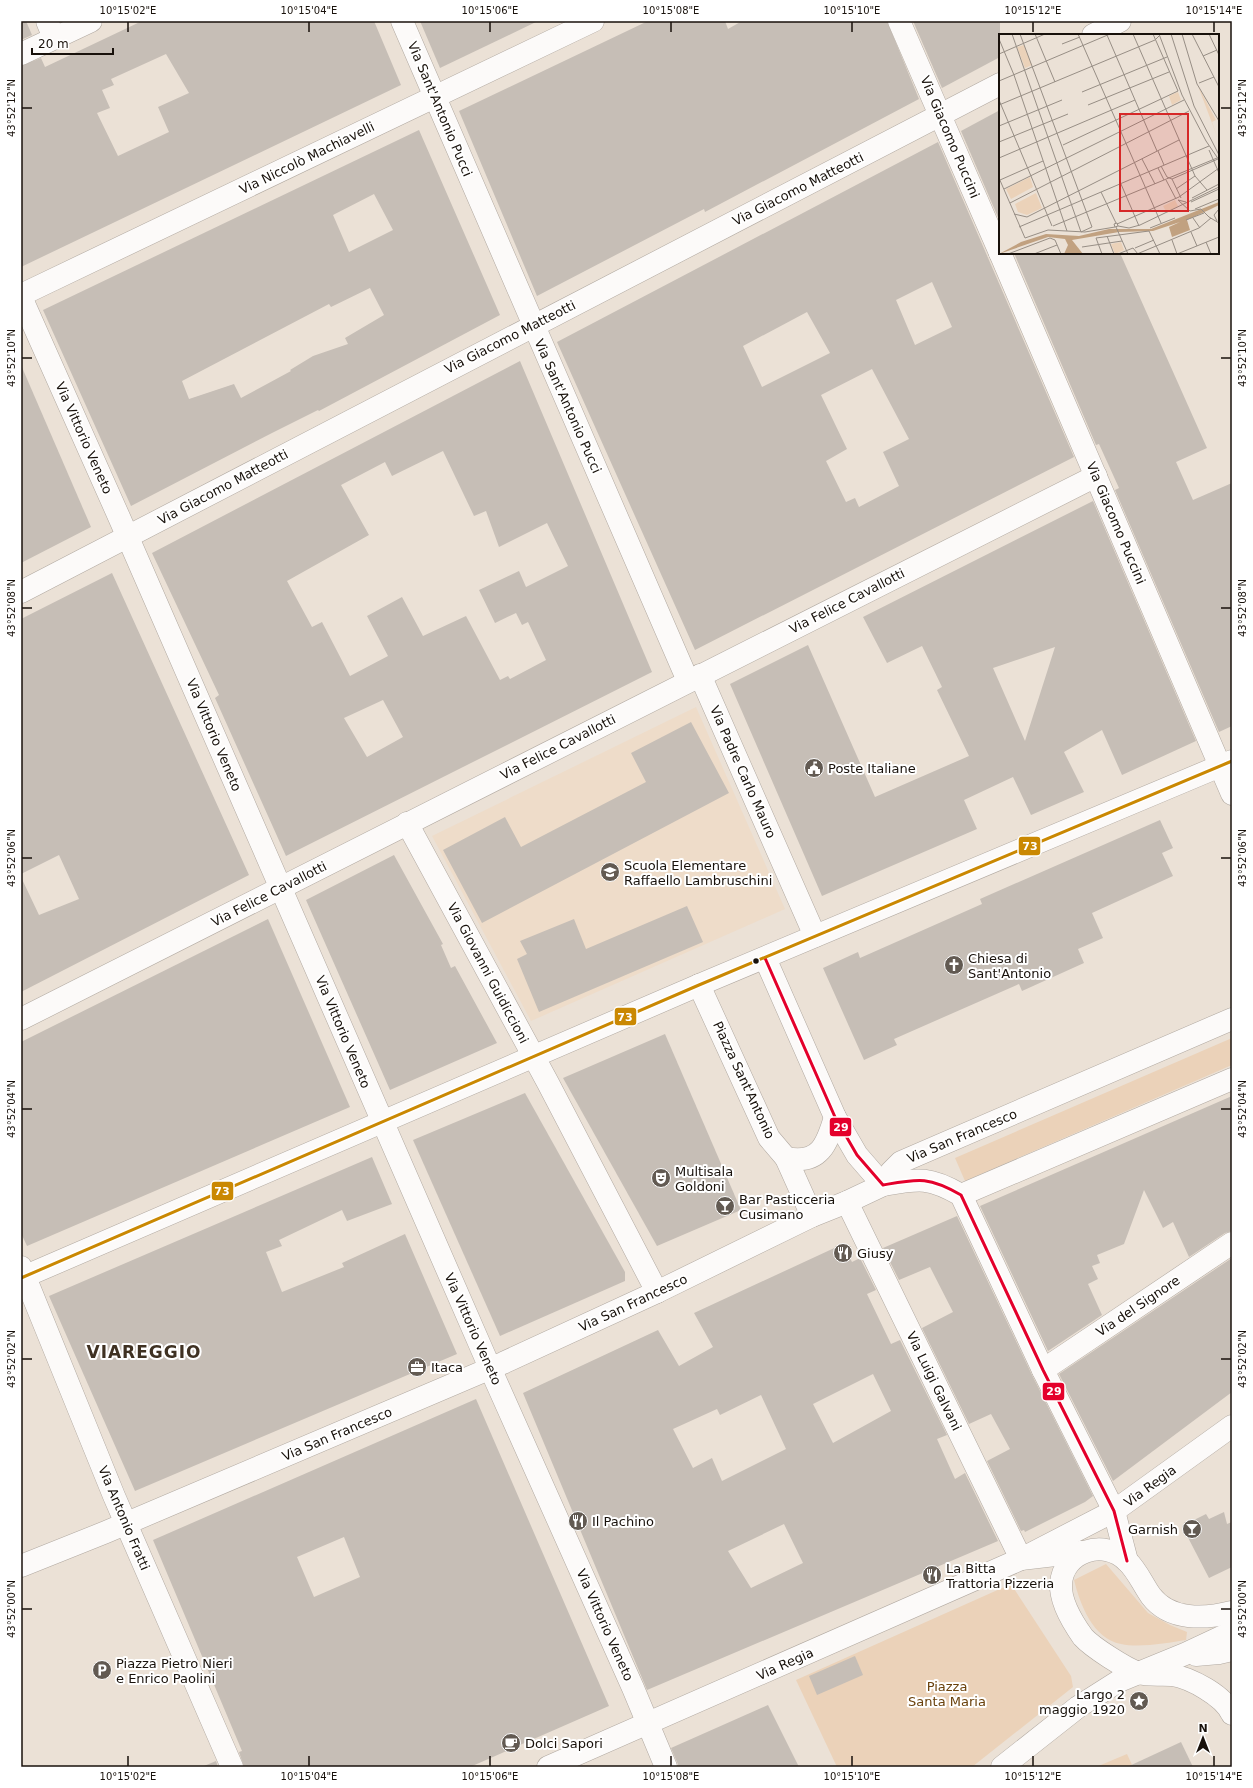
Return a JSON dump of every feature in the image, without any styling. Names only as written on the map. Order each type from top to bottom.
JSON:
[{"type":"street","points":[[21,54],[51,30],[91,21]]},
{"type":"street","name":"Via Sant'Antonio Pucci","points":[[402,21],[533,325],[694,678]]},
{"type":"street","name":"Via Niccolò Machiavelli","points":[[21,296],[434,96],[593,21]]},
{"type":"street","name":"Via Giacomo Puccini","points":[[899,21],[999,251]]},
{"type":"street","points":[[1095,34],[1120,21]]},
{"type":"street","name":"Via Giacomo Matteotti","points":[[21,592],[999,85]]},
{"type":"street","name":"Via Giacomo Puccini","points":[[1000,254],[1096,476],[1226,763],[1232,794]]},
{"type":"street","name":"Via Vittorio Veneto","points":[[21,296],[666,1767]]},
{"type":"street","name":"Via Felice Cavallotti","points":[[21,1019],[1096,476]]},
{"type":"street","name":"Via Padre Carlo Mauro","points":[[694,678],[815,936]]},
{"type":"street","points":[[22,1274],[383,1122],[699,985],[1226,763]]},
{"type":"street","name":"Via Giovanni Guidiccioni","points":[[407,823],[534,1057],[657,1292]]},
{"type":"street","points":[[765,958],[835,1117],[857,1155],[883,1185],[914,1180],[928,1180],[941,1184],[960,1195],[1043,1370],[1114,1512],[1127,1561],[1152,1598],[1171,1612],[1196,1617],[1232,1612]]},
{"type":"street","name":"Piazza Sant'Antonio","points":[[699,985],[769,1138],[786,1158],[812,1216]]},
{"type":"street","name":"Via San Francesco","points":[[21,1566],[126,1524],[490,1368],[657,1292],[812,1216],[883,1185],[891,1172],[901,1162],[1232,1019]]},
{"type":"street","points":[[960,1195],[1232,1079]]},
{"type":"street","points":[[786,1158],[802,1160],[820,1152],[828,1139],[835,1117]]},
{"type":"street","name":"Via Luigi Galvani","points":[[847,1202],[1021,1559]]},
{"type":"street","name":"Via del Signore","points":[[1043,1370],[1232,1243]]},
{"type":"street","name":"Via Antonio Fratti","points":[[22,1274],[126,1524],[232,1767]]},
{"type":"street","name":"Via Regia","points":[[548,1767],[1021,1559],[1114,1512],[1232,1426]]},
{"type":"street","points":[[1127,1561],[1110,1551],[1100,1550],[1081,1552],[1074,1558],[1063,1574],[1061,1585],[1065,1605],[1075,1624],[1089,1643],[1110,1657],[1139,1673],[1173,1675],[1188,1680],[1206,1690],[1231,1708]]},
{"type":"street","name":"Via Regia","points":[[1021,1559],[1081,1552]]},
{"type":"street","points":[[1002,1767],[1090,1699],[1119,1681],[1185,1654],[1232,1632]]},
{"type":"street","points":[[1185,1654],[1208,1655],[1232,1650]]},
{"type":"shaded area","name":"Scuola Elementare Raffaello Lambruschini","points":[[696,707],[785,909],[531,1021],[432,836]]},
{"type":"green space","points":[[1232,1038],[1232,1065],[965,1181],[955,1158]]},
{"type":"green space","points":[[1106,1564],[1148,1613],[1187,1632],[1186,1640],[1154,1645],[1128,1645],[1111,1641],[1095,1628],[1084,1609],[1074,1580]]},
{"type":"green space","name":"Piazza Santa Maria","points":[[1011,1584],[1071,1676],[1073,1687],[972,1767],[837,1767],[796,1680]]},
{"type":"green space","points":[[1127,1754],[1133,1767],[1096,1767]]},
{"type":"building","points":[[21,21],[26,21],[32,35],[21,40]]},
{"type":"building","points":[[142,21],[374,21],[401,85],[21,267],[21,66],[41,58],[45,67]],"holes":[[[166,54],[189,93],[158,107],[169,132],[118,156],[97,113],[110,108],[102,90],[114,85],[111,79]]]},
{"type":"building","points":[[420,21],[538,21],[440,68]]},
{"type":"building","points":[[648,21],[725,21],[728,29],[742,21],[887,21],[919,99],[705,212],[704,209],[537,296],[459,111]]},
{"type":"building","points":[[913,21],[1000,21],[999,58],[942,88]]},
{"type":"building","points":[[999,111],[999,220],[961,131]]},
{"type":"building","points":[[419,130],[500,315],[319,411],[318,410],[272,433],[131,506],[43,310]],"holes":[[[374,194],[393,230],[349,252],[333,215]],[[370,288],[384,315],[345,338],[348,344],[313,356],[290,370],[291,371],[241,398],[234,384],[189,399],[182,381],[329,304],[331,307]]]},
{"type":"building","points":[[938,142],[1074,457],[695,650],[557,342]],"holes":[[[932,282],[952,327],[915,345],[896,300]],[[807,312],[830,353],[762,387],[743,346]],[[872,369],[909,439],[883,452],[899,486],[859,507],[855,498],[846,502],[826,461],[847,449],[821,395]]]},
{"type":"building","points":[[1014,254],[1120,254],[1207,448],[1176,462],[1193,500],[1232,483],[1232,726],[1219,732],[1115,490],[1119,488],[1099,444],[1096,445]]},
{"type":"building","points":[[520,361],[652,672],[286,856],[215,698],[219,695],[152,553]],"holes":[[[443,451],[474,516],[486,511],[499,547],[547,523],[568,566],[526,587],[519,571],[479,590],[495,623],[516,613],[522,625],[528,622],[546,660],[510,679],[508,676],[500,680],[466,616],[423,636],[402,597],[367,616],[388,656],[350,676],[322,622],[312,627],[287,581],[369,535],[341,485],[385,462],[392,476]],[[383,700],[403,737],[367,757],[344,718]]]},
{"type":"building","points":[[21,365],[91,527],[21,563]]},
{"type":"building","points":[[1093,501],[1196,741],[1122,775],[1102,730],[1064,752],[1084,792],[1031,815],[1013,777],[964,800],[977,829],[822,896],[730,684],[808,645],[875,797],[969,756],[937,690],[942,687],[922,646],[887,663],[863,617]],"holes":[[[1055,647],[1025,741],[993,668]]]},
{"type":"building","points":[[112,573],[249,875],[21,992],[21,877],[39,915],[79,899],[59,855],[21,874],[21,619]]},
{"type":"building","points":[[691,722],[729,793],[482,923],[443,850],[505,817],[521,847],[646,782],[631,753]]},
{"type":"building","name":"Chiesa di Sant'Antonio","points":[[1160,820],[1173,848],[1162,853],[1173,876],[1092,913],[1103,938],[1078,949],[1084,963],[1022,991],[1019,984],[894,1039],[897,1045],[864,1060],[823,968],[858,952],[860,958],[982,904],[980,899]]},
{"type":"building","points":[[394,855],[443,944],[441,945],[451,968],[455,966],[497,1043],[390,1090],[306,900]]},
{"type":"building","points":[[687,906],[703,942],[539,1012],[517,959],[527,954],[520,941],[574,919],[586,949]]},
{"type":"building","points":[[268,919],[350,1107],[27,1246],[21,1233],[21,1042]]},
{"type":"building","points":[[665,1034],[741,1210],[657,1246],[563,1078]]},
{"type":"building","points":[[525,1093],[625,1272],[625,1281],[500,1336],[413,1140]]},
{"type":"building","points":[[1232,1096],[1232,1231],[1225,1233],[1189,1257],[1173,1222],[1163,1228],[1144,1190],[1124,1244],[1097,1255],[1100,1263],[1092,1266],[1098,1279],[1088,1284],[1102,1315],[1048,1351],[980,1206]]},
{"type":"building","points":[[372,1157],[392,1204],[347,1221],[342,1210],[279,1240],[282,1246],[266,1252],[282,1292],[344,1267],[342,1263],[405,1234],[457,1354],[135,1491],[49,1296]]},
{"type":"building","points":[[957,1216],[1032,1375],[1093,1496],[1085,1502],[1025,1532],[1024,1530],[1021,1531],[987,1461],[1010,1449],[991,1414],[969,1424],[922,1328],[953,1312],[930,1267],[899,1280],[883,1248]]},
{"type":"building","points":[[843,1244],[852,1262],[860,1258],[876,1290],[867,1294],[891,1344],[900,1340],[947,1435],[937,1439],[955,1479],[965,1473],[998,1541],[647,1690],[523,1393],[658,1330],[679,1366],[713,1347],[694,1313]],"holes":[[[873,1374],[891,1411],[833,1443],[813,1404]],[[761,1395],[786,1449],[722,1481],[712,1458],[693,1468],[673,1429],[717,1409],[720,1415]],[[784,1524],[803,1563],[751,1588],[728,1551]]]},
{"type":"building","points":[[1232,1258],[1232,1392],[1113,1481],[1059,1374]]},
{"type":"building","points":[[476,1399],[609,1706],[470,1767],[244,1767],[239,1752],[242,1751],[153,1540]],"holes":[[[344,1537],[360,1577],[314,1597],[297,1557]]]},
{"type":"building","points":[[1224,1512],[1227,1524],[1232,1522],[1232,1567],[1209,1578],[1182,1526],[1206,1514],[1209,1519]]},
{"type":"building","points":[[855,1656],[863,1675],[817,1695],[809,1676]]},
{"type":"building","points":[[768,1705],[799,1767],[679,1767],[671,1748]]},
{"type":"building","points":[[1181,1742],[1193,1767],[1127,1767]]},
{"type":"building","points":[[216,1761],[218,1767],[204,1767],[204,1766]]},
{"type":"transit line","name":"73","points":[[21,1278],[699,985],[1232,761]]},
{"type":"transit line","name":"29","points":[[765,958],[835,1117],[857,1155],[883,1185],[905,1181],[931,1182],[961,1195],[1043,1370],[1114,1511],[1127,1561]]},
{"type":"place","name":"Poste Italiane","points":[[814,768]]},
{"type":"place","name":"Scuola Elementare Raffaello Lambruschini","points":[[610,872]]},
{"type":"place","name":"Chiesa di Sant'Antonio","points":[[954,965]]},
{"type":"place","name":"Multisala Goldoni","points":[[661,1178]]},
{"type":"place","name":"Bar Pasticceria Cusimano","points":[[725,1206]]},
{"type":"place","name":"Giusy","points":[[843,1253]]},
{"type":"place","name":"Itaca","points":[[417,1367]]},
{"type":"place","name":"Il Pachino","points":[[578,1521]]},
{"type":"place","name":"Garnish","points":[[1192,1529]]},
{"type":"place","name":"La Bitta Trattoria Pizzeria","points":[[932,1575]]},
{"type":"place","name":"Piazza Pietro Nieri e Enrico Paolini","points":[[102,1670]]},
{"type":"place","name":"Largo 2 maggio 1920","points":[[1139,1701]]},
{"type":"place","name":"Dolci Sapori","points":[[511,1743]]},
{"type":"district","name":"VIAREGGIO","points":[[144,1352]]}]
